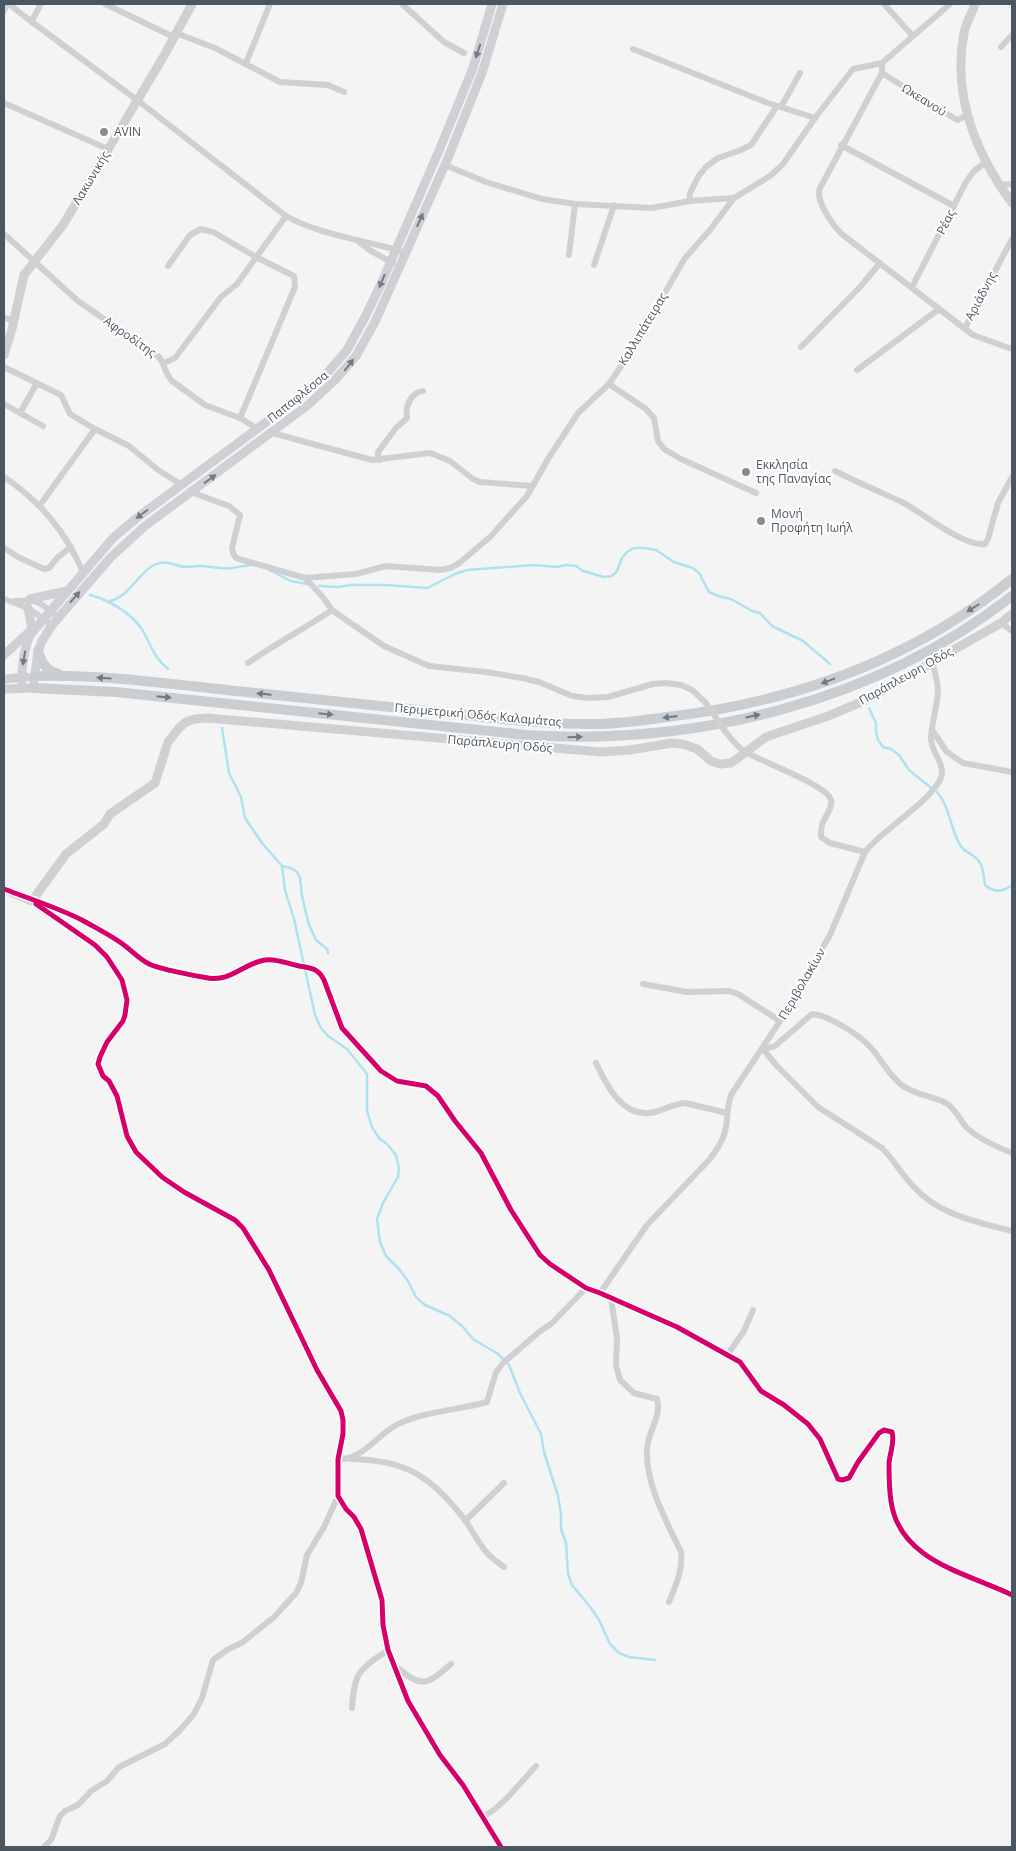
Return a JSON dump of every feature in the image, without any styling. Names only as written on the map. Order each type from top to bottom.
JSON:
[{"type":"main road","name":"Παπαφλέσσα","points":[[22,688],[21,677],[25,647],[33,630],[119,533],[300,398],[338,362],[347,350],[365,317],[438,153],[473,68],[492,4]]},
{"type":"main road","name":"Παπαφλέσσα","points":[[33,688],[38,651],[42,641],[58,617],[120,547],[145,526],[272,433],[316,398],[346,369],[375,322],[445,165],[482,73],[503,4]]},
{"type":"main road","name":"Περιμετρική Οδός Καλαμάτας","points":[[4,680],[34,676],[70,676],[170,684],[527,722],[603,724],[644,720],[732,707],[780,697],[858,670],[909,646],[940,628],[984,600],[1012,579]]},
{"type":"main road","points":[[4,655],[33,630],[29,604],[67,591]]},
{"type":"main road","name":"Περιμετρική Οδός Καλαμάτας","points":[[33,688],[116,692],[526,735],[588,737],[644,733],[736,720],[784,709],[872,679],[916,658],[955,635],[1012,596]]},
{"type":"main road","points":[[38,651],[48,670],[70,676]]},
{"type":"main road","points":[[4,689],[33,688]]},
{"type":"street","points":[[4,11],[8,4],[137,100],[286,216],[308,226],[358,241],[396,249],[406,254]]},
{"type":"street","points":[[31,22],[41,4]]},
{"type":"street","points":[[105,4],[175,35],[215,48],[280,82],[328,85],[344,92]]},
{"type":"street","name":"Λακωνικής","points":[[4,355],[23,278],[63,225],[192,4]]},
{"type":"street","points":[[246,63],[270,4]]},
{"type":"street","points":[[402,4],[444,42],[464,53]]},
{"type":"street","points":[[884,4],[912,36]]},
{"type":"street","points":[[950,4],[882,63],[882,73],[820,188],[819,198],[840,233],[965,328],[982,339],[1012,349]]},
{"type":"street","points":[[975,4],[964,31],[962,52],[962,81],[968,116],[972,132],[986,162],[998,184],[1012,203]]},
{"type":"street","points":[[1001,47],[1012,35]]},
{"type":"street","points":[[633,49],[814,118]]},
{"type":"street","name":"Καλλιπάτειρας","points":[[305,578],[356,574],[386,566],[440,570],[450,568],[458,564],[490,537],[518,508],[578,413],[609,384],[630,353],[685,258],[710,230],[734,198],[770,176],[783,164],[814,118],[853,69],[882,63]]},
{"type":"street","points":[[689,201],[690,193],[698,177],[706,167],[718,158],[751,145],[800,73]]},
{"type":"street","name":"Ωκεανού","points":[[882,73],[956,120],[968,116]]},
{"type":"street","points":[[4,103],[108,149]]},
{"type":"street","points":[[842,145],[954,206]]},
{"type":"street","name":"Ρέας","points":[[912,287],[970,176],[986,162]]},
{"type":"street","points":[[445,165],[486,182],[532,196],[575,204],[652,208],[689,201],[734,198]]},
{"type":"street","points":[[998,184],[1012,184]]},
{"type":"street","points":[[569,255],[575,204]]},
{"type":"street","points":[[594,265],[614,205]]},
{"type":"street","points":[[164,363],[175,358],[221,297],[237,284],[286,216]]},
{"type":"street","points":[[168,266],[190,235],[201,229],[214,232],[256,257],[292,275],[296,283],[240,418]]},
{"type":"street","name":"Αφροδίτης","points":[[5,237],[78,301],[152,351],[164,363],[168,377],[204,405],[240,418],[258,429]]},
{"type":"street","name":"Αριάδνης","points":[[965,328],[1012,238]]},
{"type":"street","points":[[358,241],[390,262],[400,266]]},
{"type":"street","points":[[801,348],[860,287],[880,263]]},
{"type":"street","points":[[857,370],[939,309]]},
{"type":"street","points":[[4,318],[14,320]]},
{"type":"street","points":[[4,367],[60,394],[69,413],[128,446],[158,470],[182,485]]},
{"type":"street","points":[[20,413],[38,383]]},
{"type":"street","points":[[609,384],[646,409],[654,418],[658,442],[664,450],[756,492]]},
{"type":"street","points":[[380,460],[378,452],[396,428],[407,418],[406,412],[409,400],[418,392],[423,391]]},
{"type":"street","points":[[4,404],[43,426]]},
{"type":"street","points":[[40,505],[95,429]]},
{"type":"street","points":[[272,433],[365,459],[380,460],[430,453],[450,461],[474,480],[480,482],[532,486]]},
{"type":"street","points":[[835,471],[904,503],[957,536],[979,545],[985,544],[988,539],[1002,493],[1012,477]]},
{"type":"street","points":[[4,477],[40,505],[71,547],[83,572]]},
{"type":"street","points":[[191,492],[229,506],[240,515],[232,548],[236,558],[305,578],[332,610],[384,646],[429,666],[522,678],[539,682],[572,696],[588,698],[608,697],[652,684],[681,685],[692,690],[705,702],[732,740],[745,752],[806,780],[827,793],[831,798],[831,803],[822,825],[821,837],[830,842],[865,852]]},
{"type":"street","points":[[4,548],[44,569],[52,566],[58,557],[71,547]]},
{"type":"street","points":[[4,599],[29,604],[47,614],[58,617]]},
{"type":"street","points":[[248,664],[267,650],[309,626],[332,610]]},
{"type":"street","points":[[47,614],[52,625]]},
{"type":"street","name":"Παράπλευρη Οδός","points":[[32,900],[66,854],[104,824],[110,814],[155,784],[168,742],[186,722],[195,719],[207,718],[601,752],[630,750],[672,743],[684,744],[697,750],[711,761],[720,764],[731,763],[766,737],[828,716],[864,700],[1001,623],[1012,614]]},
{"type":"street","points":[[1001,623],[1012,631]]},
{"type":"street","name":"Περιβολακίων","points":[[600,1293],[647,1225],[710,1160],[724,1138],[730,1095],[763,1049],[830,935],[865,852],[873,842],[929,794],[941,780],[941,764],[931,742],[938,693],[932,661]]},
{"type":"street","points":[[932,730],[947,752],[963,763],[1012,772]]},
{"type":"street","points":[[4,889],[53,906],[83,921],[124,945],[150,965],[222,979],[235,974],[248,965],[266,960],[314,968],[320,973],[342,1028],[381,1071],[397,1081],[426,1086],[438,1096],[458,1126],[481,1153],[511,1210],[540,1256],[586,1288],[677,1327],[740,1362],[760,1391],[784,1405],[808,1424],[820,1439],[838,1479],[849,1478],[879,1433],[884,1430],[892,1432],[893,1444],[889,1475],[891,1503],[898,1524],[909,1542],[952,1571],[1012,1595]]},
{"type":"street","points":[[32,900],[41,909],[95,945],[107,957],[122,980],[127,1000],[125,1015],[123,1021],[107,1042],[98,1064],[103,1076],[109,1081],[117,1096],[126,1136],[136,1152],[162,1177],[184,1192],[234,1220],[243,1228],[269,1270],[317,1370],[341,1411],[343,1420],[343,1434],[338,1459],[338,1496],[324,1527],[307,1555],[301,1583],[296,1593],[274,1617],[243,1642],[213,1660],[202,1698],[194,1714],[180,1730],[164,1744],[118,1767],[107,1781],[91,1792],[78,1805],[65,1811],[60,1816],[51,1840],[44,1847]]},
{"type":"street","points":[[642,984],[687,992],[728,992],[738,994],[780,1021]]},
{"type":"street","points":[[1012,1153],[973,1133],[951,1107],[945,1103],[904,1087],[892,1076],[870,1047],[850,1031],[824,1016],[812,1014],[775,1046],[763,1049],[776,1065],[818,1107],[890,1155],[913,1187],[929,1201],[967,1220],[1012,1231]]},
{"type":"street","points":[[596,1063],[614,1096],[626,1107],[635,1111],[655,1112],[685,1103],[727,1113]]},
{"type":"street","points":[[351,1459],[394,1427],[412,1419],[487,1402],[496,1372],[505,1361],[551,1324],[586,1288]]},
{"type":"street","points":[[612,1299],[617,1338],[616,1365],[620,1380],[634,1393],[657,1399],[659,1408],[657,1418],[648,1438],[647,1466],[660,1506],[681,1552],[682,1560],[680,1576],[668,1602]]},
{"type":"street","points":[[728,1354],[744,1331],[754,1310]]},
{"type":"street","points":[[338,1459],[384,1461],[411,1470],[424,1478],[447,1499],[489,1555],[504,1567]]},
{"type":"street","points":[[465,1521],[504,1483]]},
{"type":"street","points":[[338,1496],[361,1529],[382,1600],[383,1625],[388,1650],[408,1701],[440,1755],[463,1785],[501,1847]]},
{"type":"street","points":[[352,1708],[354,1685],[358,1675],[367,1664],[388,1650]]},
{"type":"street","points":[[395,1666],[409,1678],[423,1682],[431,1680],[451,1664]]},
{"type":"street","points":[[483,1817],[509,1796],[536,1766]]},
{"type":"waterway","points":[[319,586],[387,585],[427,588],[467,570],[534,565],[576,566],[583,571],[604,577],[612,576],[617,571],[622,558],[627,552],[634,548],[645,548],[656,550],[674,562],[693,568],[699,573],[709,592],[731,599],[752,611],[760,613],[772,626],[803,641],[830,664]]},
{"type":"waterway","points":[[110,601],[117,599],[148,569],[158,563],[165,562],[184,567],[199,566],[224,569],[252,565]]},
{"type":"waterway","points":[[269,570],[291,581],[307,584]]},
{"type":"waterway","points":[[90,595],[105,600],[133,618],[143,631],[156,656],[168,669]]},
{"type":"waterway","points":[[869,708],[876,723],[878,740],[883,747],[891,749],[899,755],[909,770],[930,787]]},
{"type":"waterway","points":[[222,728],[229,773],[241,797],[245,818],[262,843],[282,866],[285,890],[294,919],[315,1015],[321,1028],[328,1036],[347,1049],[367,1074],[367,1111],[372,1127],[379,1138],[396,1155],[399,1168],[398,1177],[383,1203],[377,1219],[380,1242],[386,1256],[399,1269],[416,1297],[425,1305],[450,1316],[473,1339],[498,1354],[509,1365],[520,1393],[541,1434],[544,1452],[558,1496],[561,1529],[566,1543],[568,1574],[572,1585],[591,1608],[610,1644],[619,1653],[629,1657],[655,1660]]},
{"type":"waterway","points":[[937,792],[945,804],[960,845],[981,864],[985,885],[999,891],[1012,885]]},
{"type":"waterway","points":[[282,866],[297,872],[300,878],[309,925],[316,940],[327,949],[328,953]]},
{"type":"cycle path","points":[[4,889],[82,920],[109,935],[145,962],[161,968],[195,976],[216,978],[231,975],[257,962],[278,960],[317,971],[324,980],[342,1028],[381,1071],[397,1081],[426,1086],[438,1096],[481,1153],[511,1210],[540,1255],[550,1264],[586,1288],[677,1327],[740,1362],[761,1391],[784,1405],[808,1424],[820,1439],[838,1479],[849,1478],[879,1433],[884,1430],[892,1432],[893,1444],[889,1463],[890,1496],[897,1521],[907,1538],[921,1551],[938,1562],[1012,1595]]},
{"type":"cycle path","points":[[36,904],[95,945],[107,957],[122,980],[127,1000],[125,1015],[123,1021],[107,1042],[98,1064],[103,1076],[109,1081],[117,1096],[127,1136],[136,1152],[162,1177],[184,1192],[235,1220],[243,1228],[269,1270],[317,1370],[341,1411],[343,1434],[338,1459],[338,1496],[361,1529],[382,1600],[383,1625],[388,1650],[408,1701],[440,1755],[463,1785],[501,1847]]},
{"type":"place","name":"AVIN","points":[[104,132]]},
{"type":"place","name":"Εκκλησία της Παναγίας","points":[[746,472]]},
{"type":"place","name":"Μονή Προφήτη Ιωήλ","points":[[761,521]]}]
